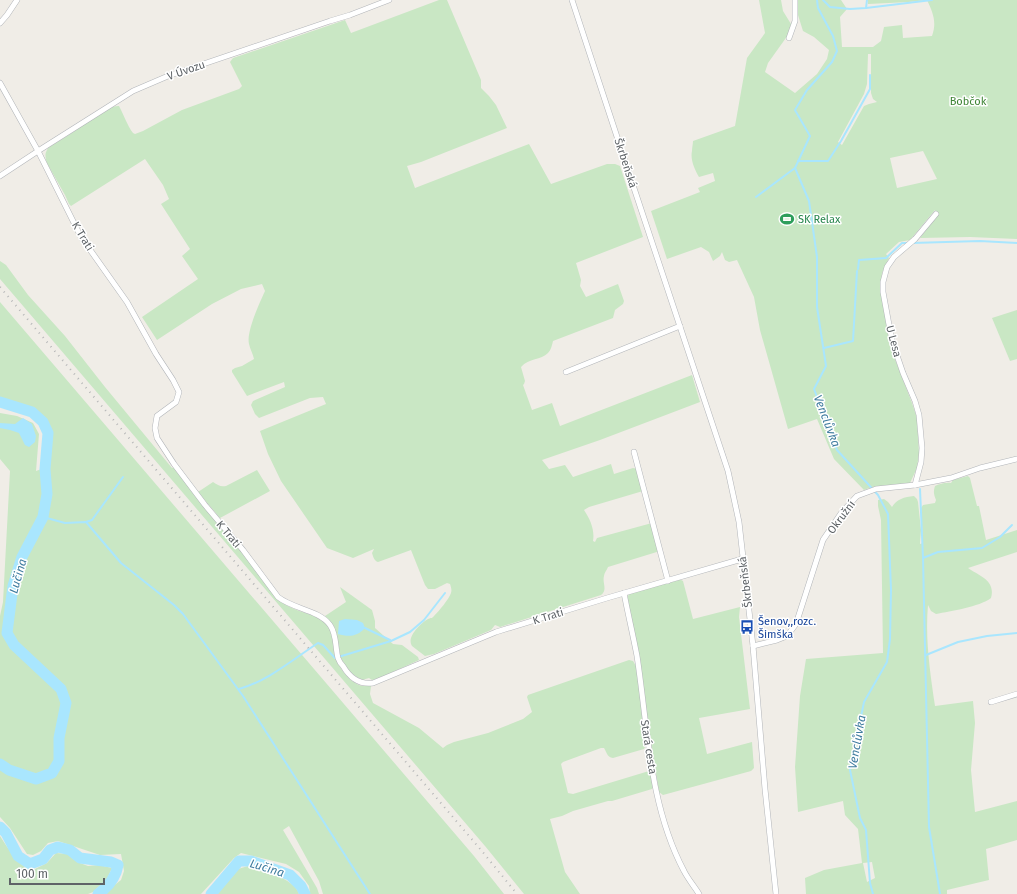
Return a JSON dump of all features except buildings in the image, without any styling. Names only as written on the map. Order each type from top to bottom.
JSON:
[{"type":"street","points":[[0,23],[17,0]]},
{"type":"street","name":"V Úvozu","points":[[0,176],[133,91],[161,79],[350,15],[389,0]]},
{"type":"street","name":"Škrbeňská","points":[[572,0],[728,471],[739,522],[742,560],[753,646],[765,789],[776,894]]},
{"type":"street","points":[[789,38],[795,21],[795,0]]},
{"type":"street","name":"K Trati","points":[[0,83],[38,151],[81,237],[127,302],[179,392],[176,402],[157,416],[155,428],[157,438],[174,464],[205,505],[243,550],[278,597],[285,602],[317,614],[325,619],[330,625],[336,641],[338,659],[346,672],[352,678],[364,684],[373,684],[496,632],[624,593],[742,560]]},
{"type":"street","name":"U Lesa","points":[[915,485],[921,462],[922,448],[919,415],[892,341],[883,292],[887,267],[894,257],[915,239],[936,214]]},
{"type":"street","points":[[566,372],[680,326]]},
{"type":"street","points":[[634,452],[668,581]]},
{"type":"street","name":"Okružní","points":[[753,646],[787,636],[796,624],[823,540],[842,512],[857,496],[876,489],[915,485],[951,478],[980,468],[1017,459]]},
{"type":"street","name":"Stará cesta","points":[[624,593],[637,655],[649,750],[661,813],[684,872],[699,894]]},
{"type":"street","points":[[991,702],[1017,694]]},
{"type":"green space","points":[[439,0],[447,0],[481,80],[481,88],[496,105],[507,128],[421,162],[407,166],[415,188],[529,144],[551,184],[607,164],[615,164],[620,166],[643,237],[576,263],[581,280],[580,286],[586,297],[618,284],[624,301],[623,304],[615,310],[613,318],[553,341],[551,349],[548,353],[524,364],[521,367],[525,381],[523,385],[532,410],[552,403],[560,426],[692,375],[700,402],[600,440],[542,460],[549,469],[565,465],[573,477],[611,464],[614,474],[633,468],[638,469],[643,491],[589,507],[584,510],[592,525],[593,541],[595,542],[597,538],[652,523],[660,551],[608,567],[604,575],[604,591],[601,595],[500,627],[495,625],[491,630],[434,654],[425,656],[412,646],[411,639],[418,627],[432,617],[446,602],[451,592],[450,584],[447,583],[435,589],[428,589],[411,550],[378,562],[375,560],[372,553],[374,549],[353,558],[327,548],[281,481],[268,454],[260,431],[326,404],[323,397],[310,398],[259,418],[255,414],[251,405],[253,401],[285,387],[284,382],[247,396],[232,372],[235,368],[254,359],[249,346],[249,339],[254,317],[265,291],[262,284],[241,289],[212,304],[157,340],[142,317],[198,279],[182,256],[190,249],[161,204],[169,199],[163,185],[145,159],[71,206],[48,165],[45,156],[47,150],[51,146],[112,107],[119,106],[129,127],[135,134],[182,110],[239,89],[242,86],[230,62],[233,58],[345,20],[351,33]]},
{"type":"green space","points":[[759,0],[781,0],[783,11],[791,24],[788,35],[768,63],[765,72],[795,93],[817,74],[827,59],[829,50],[814,37],[803,31],[798,15],[797,0],[841,0],[847,9],[840,17],[842,47],[873,47],[881,41],[884,27],[902,25],[903,38],[932,36],[934,18],[927,0],[1017,0],[1017,239],[970,237],[920,238],[936,217],[935,210],[910,240],[899,242],[886,254],[889,258],[882,273],[881,292],[890,342],[917,418],[919,453],[917,468],[910,483],[872,487],[864,490],[834,459],[817,419],[788,429],[760,330],[754,297],[737,260],[729,262],[725,260],[722,252],[720,256],[713,261],[709,252],[701,247],[667,259],[651,211],[700,192],[698,188],[715,181],[713,173],[699,177],[697,174],[692,158],[693,141],[735,126],[747,58],[765,33]],"holes":[[[868,54],[871,54],[871,93],[873,99],[877,102],[864,106],[842,145],[838,142],[864,94],[867,84]],[[923,151],[937,179],[897,188],[890,158]]]},
{"type":"green space","points":[[868,0],[927,0],[868,4]]},
{"type":"green space","points":[[0,261],[6,265],[28,295],[65,336],[172,468],[174,467],[199,501],[243,552],[282,602],[294,609],[320,619],[328,626],[332,635],[337,660],[346,676],[362,686],[371,686],[370,694],[373,703],[419,728],[443,748],[454,742],[488,733],[523,719],[532,712],[527,697],[528,695],[629,660],[633,661],[636,666],[645,731],[644,749],[613,758],[608,756],[604,748],[601,748],[561,764],[568,793],[573,794],[649,771],[651,773],[653,787],[652,789],[550,819],[565,872],[580,894],[524,894],[485,846],[0,279]]},
{"type":"green space","points":[[0,302],[474,856],[504,894],[323,894],[319,881],[289,826],[283,830],[319,894],[310,894],[309,886],[299,872],[286,864],[241,853],[234,858],[201,894],[103,894],[121,880],[124,871],[121,854],[100,855],[58,841],[48,843],[41,851],[33,855],[27,854],[10,828],[0,817],[0,616],[3,602],[10,471],[0,459],[0,413],[17,416],[33,423],[39,434],[36,471],[47,467],[50,435],[48,426],[44,419],[38,414],[24,406],[0,399]]},
{"type":"green space","points":[[1017,310],[1017,359],[1010,361],[992,318]]},
{"type":"green space","points":[[257,470],[270,491],[220,518],[198,492],[213,482],[221,486],[226,486]]},
{"type":"green space","points":[[968,476],[970,478],[977,506],[979,506],[986,540],[1017,530],[1017,552],[968,568],[986,579],[989,583],[992,592],[991,598],[986,601],[965,608],[936,614],[931,611],[928,605],[928,643],[935,706],[973,701],[975,723],[971,770],[975,812],[1017,801],[1017,840],[986,849],[989,880],[947,890],[947,894],[806,894],[805,878],[824,870],[862,863],[858,829],[845,815],[843,801],[798,812],[795,767],[800,696],[806,659],[883,653],[881,520],[878,500],[884,499],[892,507],[896,502],[904,498],[914,496],[917,499],[921,530],[920,544],[923,543],[921,508],[923,505],[935,503],[935,486],[943,483],[951,483],[953,480]],"holes":[[[872,862],[875,878],[867,882],[863,863]]]},
{"type":"green space","points":[[679,580],[683,581],[693,619],[740,607],[739,617],[750,709],[699,718],[707,754],[752,742],[754,768],[751,771],[663,795],[659,792],[627,598],[629,594]]},
{"type":"green space","points":[[340,587],[372,610],[375,628],[393,644],[402,645],[418,657],[419,660],[372,680],[369,678],[362,680],[355,676],[347,668],[341,658],[334,626],[325,616],[346,602]]},
{"type":"green space","points":[[0,836],[17,860],[31,871],[47,863],[56,853],[68,854],[77,862],[88,866],[99,865],[112,868],[107,879],[93,892],[88,894],[0,894]]},
{"type":"green space","points":[[248,866],[269,872],[285,879],[296,889],[299,894],[215,894],[238,869]]},
{"type":"water","points":[[23,418],[32,424],[36,436],[35,442],[29,447],[25,445],[19,433],[0,428],[0,423],[15,424]]},
{"type":"water","points":[[345,619],[357,620],[363,623],[365,628],[356,635],[352,636],[338,634],[339,621]]},
{"type":"waterway","name":"Venclůvka","points":[[817,0],[818,8],[833,36],[837,51],[832,62],[807,90],[795,110],[810,136],[795,168],[809,201],[817,257],[817,307],[826,366],[814,389],[837,450],[878,495],[888,514],[891,590],[890,639],[887,662],[864,702],[850,770],[860,818],[866,830],[870,883],[873,894]]},
{"type":"waterway","points":[[823,0],[830,7],[850,9],[932,0]]},
{"type":"waterway","points":[[866,8],[867,0]]},
{"type":"waterway","points":[[798,161],[828,161],[870,89],[870,75]]},
{"type":"waterway","points":[[756,197],[795,168]]},
{"type":"waterway","name":"Bobčok","points":[[912,243],[980,241],[1017,243]]},
{"type":"waterway","name":"Bobčok","points":[[858,269],[859,260],[886,258],[902,243],[908,243]]},
{"type":"waterway","name":"Bobčok","points":[[824,348],[853,341],[857,271]]},
{"type":"waterway","name":"Lučina","points":[[0,402],[32,412],[43,422],[48,433],[45,469],[47,494],[43,517],[22,557],[13,586],[7,633],[14,645],[61,689],[66,703],[59,738],[59,761],[52,773],[36,779],[9,770],[0,764]]},
{"type":"waterway","points":[[86,522],[92,520],[123,477]]},
{"type":"waterway","points":[[920,489],[929,827],[940,894]]},
{"type":"waterway","points":[[43,517],[65,523],[86,522],[121,563],[174,605],[183,614],[243,696],[370,894]]},
{"type":"waterway","points":[[923,558],[938,552],[982,548],[1000,537],[1012,525]]},
{"type":"waterway","points":[[239,689],[260,681],[318,643],[323,645],[335,658],[391,641],[410,632],[424,620],[445,593]]},
{"type":"waterway","points":[[365,628],[390,640]]},
{"type":"waterway","points":[[926,655],[958,642],[987,636],[1017,633]]},
{"type":"waterway","name":"Lučina","points":[[0,827],[6,833],[18,856],[30,864],[43,859],[50,850],[58,847],[70,850],[80,858],[111,862],[118,865],[111,881],[98,894]]},
{"type":"waterway","name":"Lučina","points":[[211,894],[239,861],[251,861],[290,875],[301,886],[305,894]]},
{"type":"railway","points":[[0,287],[517,894]]},
{"type":"place","name":"SK Relax","points":[[787,219]]},
{"type":"place","name":"Šenov,,rozc. Šimška","points":[[747,627]]}]
